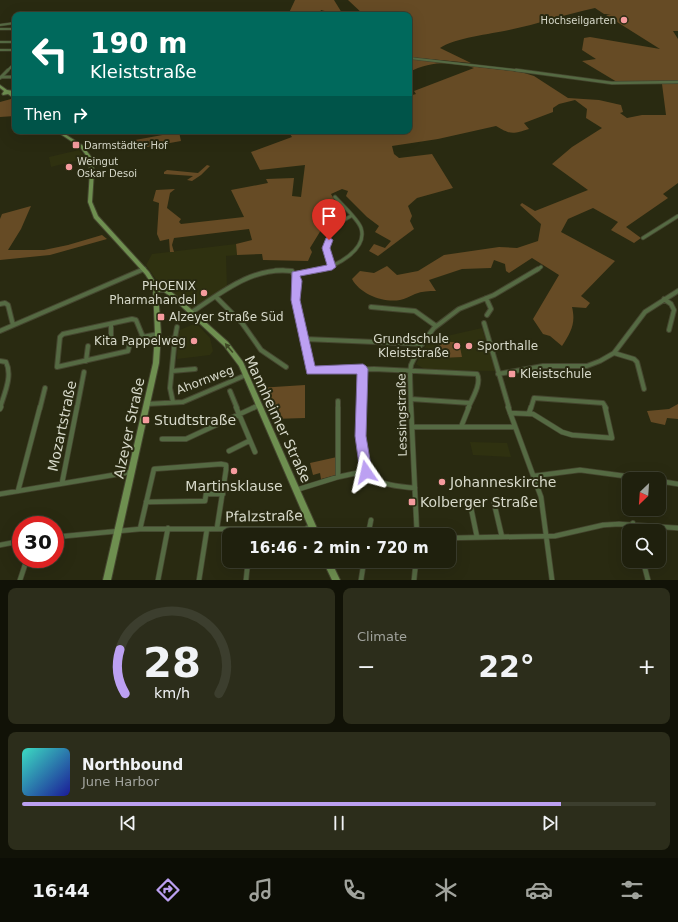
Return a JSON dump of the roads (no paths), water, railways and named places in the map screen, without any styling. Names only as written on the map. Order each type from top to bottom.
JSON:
[{"type":"main road","points":[[0,86],[12,96]]},
{"type":"main road","name":"Alzeyer Straße","points":[[63,134],[81,146],[90,158],[92,171],[90,199],[96,217],[144,269],[152,280],[156,292],[158,338],[155,368],[107,580]]},
{"type":"main road","name":"Mannheimer Straße","points":[[156,292],[167,291],[192,312],[231,350],[246,375],[312,526]]},
{"type":"main road","points":[[330,568],[336,580]]},
{"type":"street","points":[[1,25],[12,23]]},
{"type":"street","points":[[0,29],[12,29]]},
{"type":"street","points":[[0,42],[12,42]]},
{"type":"street","points":[[0,50],[12,50]]},
{"type":"street","points":[[412,58],[478,65],[612,83],[678,82]]},
{"type":"street","points":[[1,77],[12,66]]},
{"type":"street","points":[[1,77],[12,77]]},
{"type":"street","points":[[0,95],[7,93]]},
{"type":"street","points":[[192,312],[246,279],[263,272],[286,270],[295,274],[332,267],[342,262],[350,255],[361,237],[361,228],[335,197]]},
{"type":"street","points":[[332,267],[326,250],[327,243],[342,220],[351,216]]},
{"type":"street","points":[[643,238],[678,216]]},
{"type":"street","name":"Lessingstraße","points":[[417,528],[410,371],[422,344],[436,326],[446,317],[459,309],[486,298],[541,266]]},
{"type":"street","points":[[0,331],[144,269]]},
{"type":"street","points":[[295,274],[297,281],[296,300],[305,339],[310,371],[363,369],[477,374],[479,378],[478,383],[461,427]]},
{"type":"street","points":[[498,374],[543,366],[587,366],[600,361],[614,353],[640,317],[678,291]]},
{"type":"street","points":[[216,297],[242,323],[260,350],[286,367]]},
{"type":"street","points":[[486,298],[491,308],[487,315]]},
{"type":"street","points":[[664,300],[671,304],[674,310],[669,330]]},
{"type":"street","points":[[0,304],[6,303],[8,305],[13,325]]},
{"type":"street","points":[[372,307],[414,311],[436,326]]},
{"type":"street","points":[[143,338],[134,319],[61,336],[57,367],[128,351],[130,342],[143,338],[175,338]]},
{"type":"street","points":[[484,323],[510,413],[541,497],[552,580]]},
{"type":"street","points":[[111,324],[111,340]]},
{"type":"street","points":[[173,402],[170,388],[176,327]]},
{"type":"street","points":[[305,339],[422,344]]},
{"type":"street","points":[[86,360],[88,346]]},
{"type":"street","points":[[614,353],[634,359],[637,362],[644,389]]},
{"type":"street","points":[[0,361],[6,362],[9,368],[0,409]]},
{"type":"street","points":[[172,371],[195,369]]},
{"type":"street","points":[[363,369],[361,436],[366,472],[377,482],[384,485],[415,488]]},
{"type":"street","name":"Mozartstraße","points":[[62,483],[84,372]]},
{"type":"street","name":"Ahornweg","points":[[147,404],[184,402],[246,375]]},
{"type":"street","points":[[18,491],[45,388]]},
{"type":"street","points":[[230,392],[255,452]]},
{"type":"street","points":[[510,413],[528,413],[568,434],[612,438],[609,430],[609,412],[603,403],[534,398],[528,413]]},
{"type":"street","points":[[411,399],[470,403]]},
{"type":"street","points":[[338,401],[338,478]]},
{"type":"street","points":[[162,439],[186,439],[259,405]]},
{"type":"street","points":[[412,427],[515,427]]},
{"type":"street","points":[[229,451],[249,440]]},
{"type":"street","name":"Pfalzstraße","points":[[140,529],[154,469],[221,464],[226,465],[217,528]]},
{"type":"street","points":[[534,476],[580,470],[622,476]]},
{"type":"street","points":[[0,494],[132,471]]},
{"type":"street","points":[[296,490],[366,472]]},
{"type":"street","points":[[666,482],[678,484]]},
{"type":"street","name":"Pfalzstraße","points":[[146,502],[205,501],[206,494],[223,494]]},
{"type":"street","points":[[494,502],[502,537]]},
{"type":"street","points":[[471,508],[477,537]]},
{"type":"street","points":[[369,528],[371,520]]},
{"type":"street","points":[[456,538],[547,536],[571,534],[609,524],[633,523],[678,528]]},
{"type":"street","name":"Pfalzstraße","points":[[307,528],[312,526]]},
{"type":"street","points":[[158,580],[168,528]]},
{"type":"street","points":[[199,580],[207,528]]},
{"type":"street","name":"Pfalzstraße","points":[[64,535],[140,529],[222,529]]},
{"type":"street","points":[[0,545],[12,543]]},
{"type":"street","points":[[20,580],[24,568]]},
{"type":"street","points":[[246,580],[247,568]]},
{"type":"street","points":[[361,580],[363,568]]},
{"type":"street","points":[[414,580],[415,568]]},
{"type":"street","points":[[645,568],[648,580]]},
{"type":"place","name":"Hochseilgarten","points":[[624,20]]},
{"type":"place","name":"Darmstädter Hof","points":[[76,145]]},
{"type":"place","name":"Weingut Oskar Desoi","points":[[69,167]]},
{"type":"place","name":"PHOENIX Pharmahandel","points":[[204,293]]},
{"type":"place","name":"Alzeyer Straße Süd","points":[[161,317]]},
{"type":"place","name":"Kita Pappelweg","points":[[194,341]]},
{"type":"place","name":"Grundschule Kleiststraße","points":[[457,346]]},
{"type":"place","name":"Sporthalle","points":[[469,346]]},
{"type":"place","name":"Kleistschule","points":[[512,374]]},
{"type":"place","name":"Studtstraße","points":[[146,420]]},
{"type":"place","name":"Martinsklause","points":[[234,471]]},
{"type":"place","name":"Johanneskirche","points":[[442,482]]},
{"type":"place","name":"Kolberger Straße","points":[[412,502]]}]
